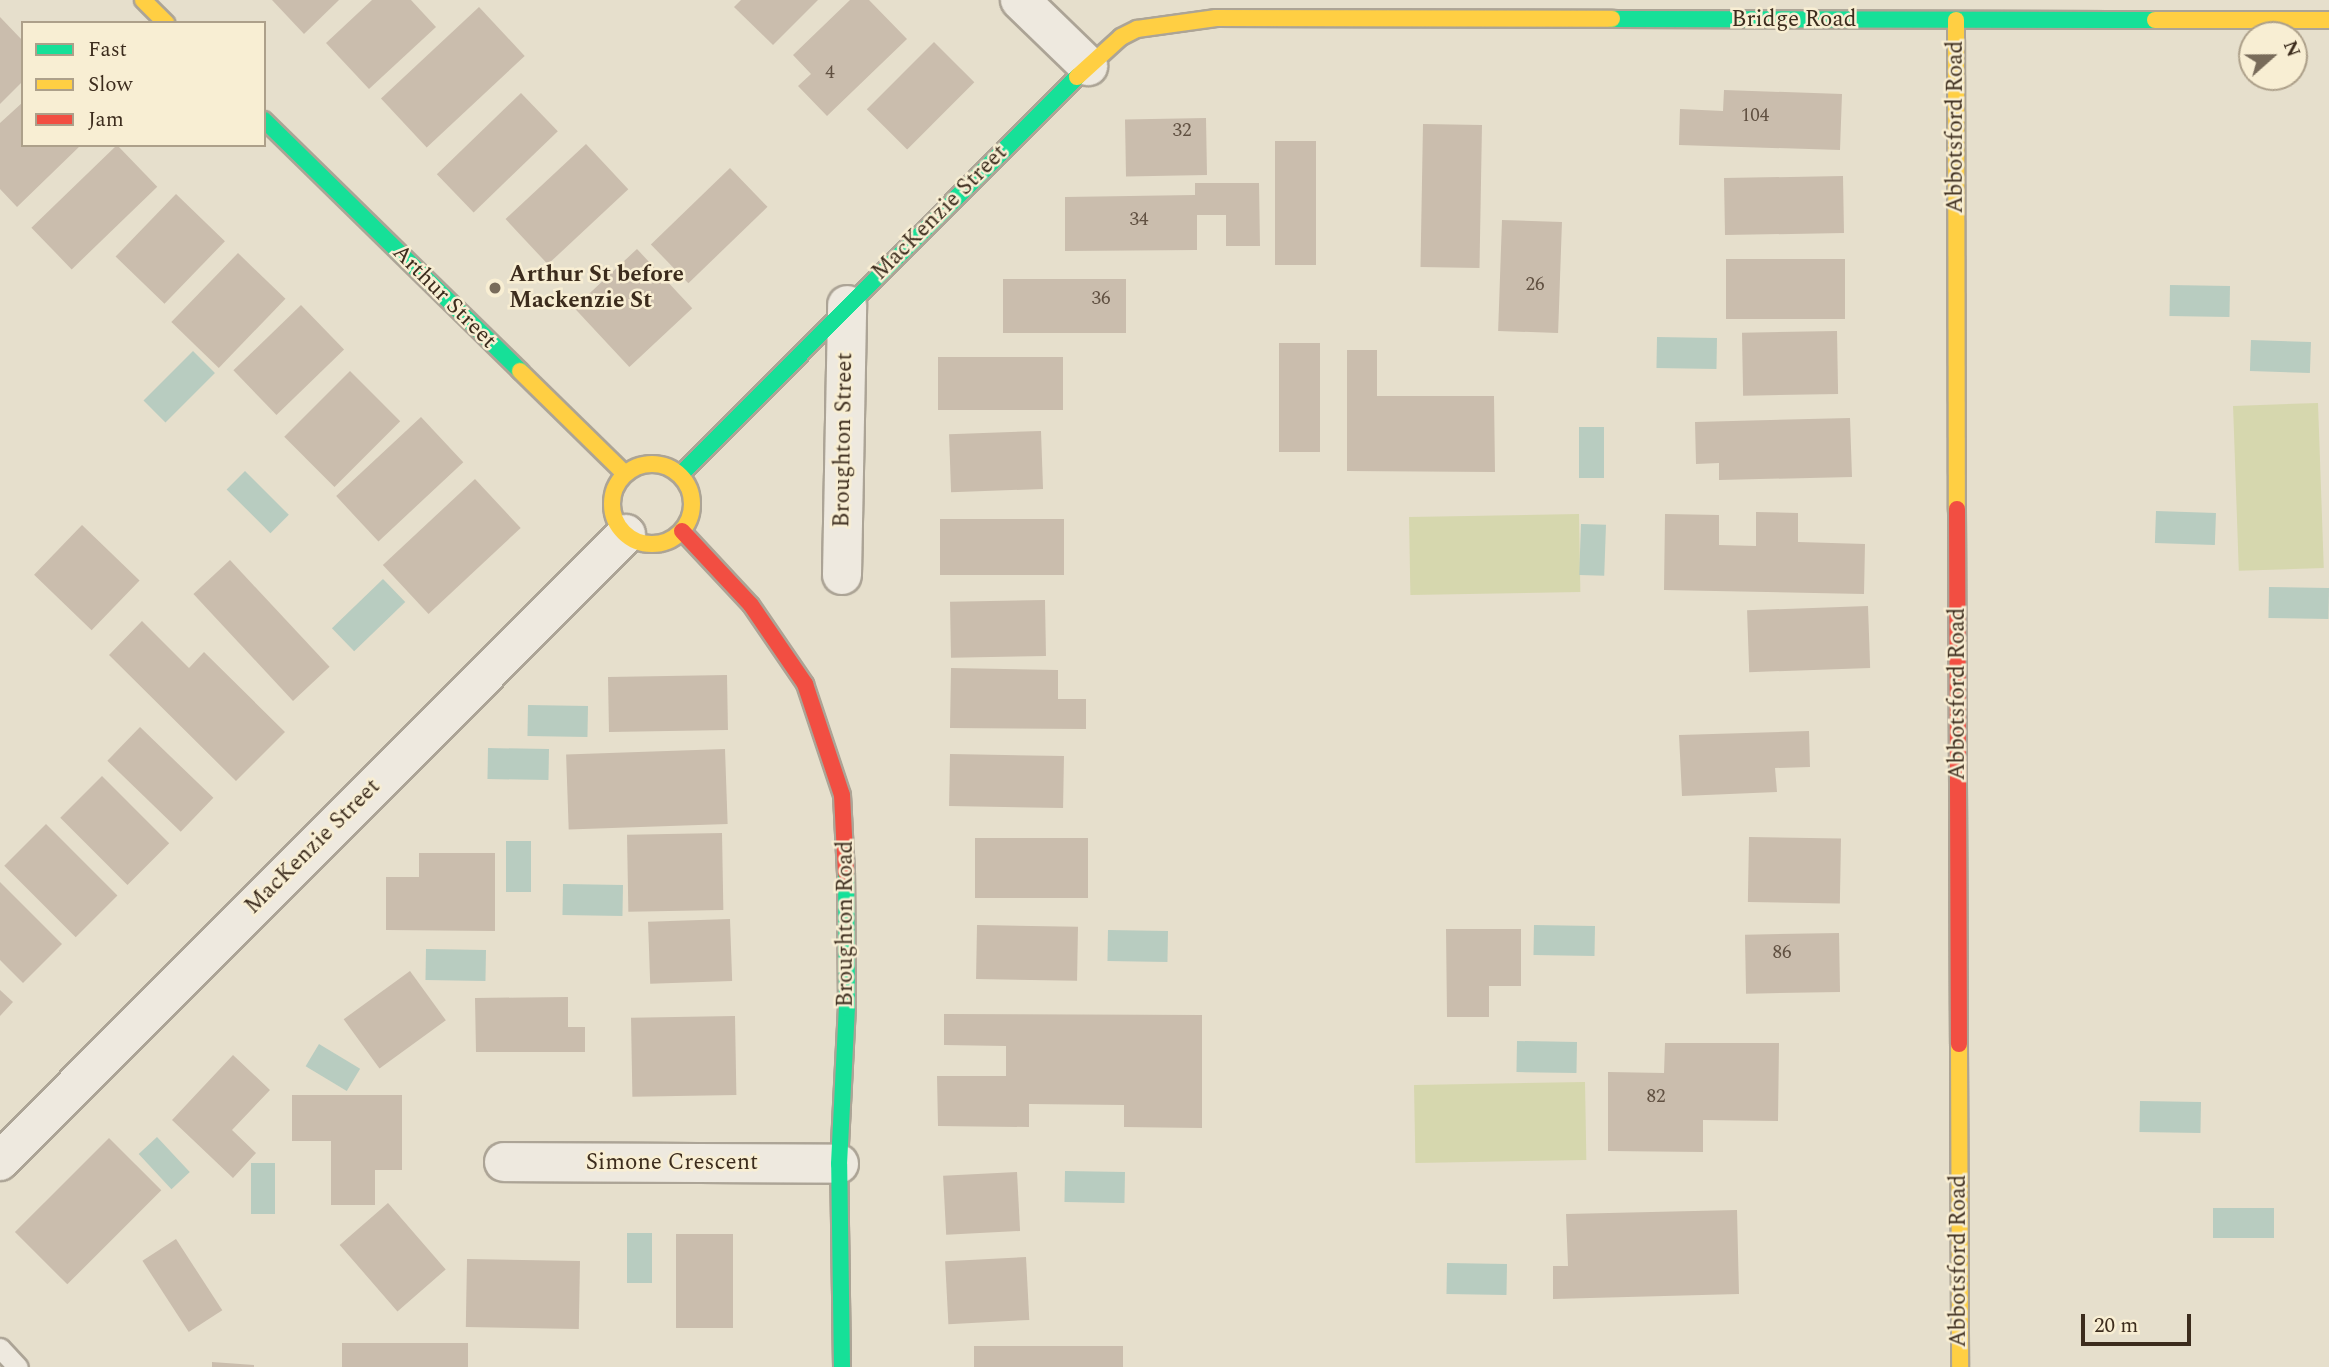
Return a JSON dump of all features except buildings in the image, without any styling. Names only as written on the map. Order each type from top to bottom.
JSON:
[{"type":"street","points":[[143,0],[164,21]]},
{"type":"street","points":[[1020,0],[1088,66]]},
{"type":"street","name":"MacKenzie Street","points":[[680,475],[847,305],[1088,66],[1121,37],[1137,29],[1218,9]]},
{"type":"street","name":"Bridge Road","points":[[1218,9],[1956,20],[2329,20]]},
{"type":"street","name":"Abbotsford Road","points":[[1956,20],[1960,1367]]},
{"type":"street","name":"Arthur Street","points":[[266,122],[625,474]]},
{"type":"street","name":"Broughton Street","points":[[842,575],[847,305]]},
{"type":"street","points":[[647,464],[659,464],[680,475],[688,484],[693,508],[682,531],[661,543],[636,541],[626,534],[614,515],[612,504],[613,493],[625,474],[647,464]]},
{"type":"street","name":"Broughton Road","points":[[682,531],[751,605],[799,674],[828,748],[842,795],[846,840],[847,1008],[839,1164],[842,1367]]},
{"type":"street","name":"MacKenzie Street","points":[[0,1161],[626,534]]},
{"type":"street","name":"Simone Crescent","points":[[504,1162],[839,1164]]},
{"type":"lane","points":[[0,1348],[18,1367]]},
{"type":"green space","points":[[2318,403],[2324,568],[2239,571],[2233,406]]},
{"type":"green space","points":[[1579,514],[1580,592],[1410,595],[1409,517]]},
{"type":"green space","points":[[1585,1082],[1586,1160],[1415,1163],[1414,1085]]},
{"type":"shaded area","points":[[2170,285],[2230,286],[2229,317],[2169,316]]},
{"type":"shaded area","points":[[1657,337],[1717,338],[1716,369],[1656,368]]},
{"type":"shaded area","points":[[2251,340],[2311,342],[2310,373],[2250,371]]},
{"type":"shaded area","points":[[193,351],[215,373],[165,422],[144,400]]},
{"type":"shaded area","points":[[1579,427],[1604,427],[1604,478],[1579,478]]},
{"type":"shaded area","points":[[245,471],[289,515],[270,533],[227,489]]},
{"type":"shaded area","points":[[2156,511],[2216,513],[2215,545],[2155,543]]},
{"type":"shaded area","points":[[1581,524],[1606,525],[1604,576],[1579,575]]},
{"type":"shaded area","points":[[383,579],[405,602],[354,651],[332,628]]},
{"type":"shaded area","points":[[2269,587],[2329,588],[2328,619],[2268,618]]},
{"type":"shaded area","points":[[528,705],[588,706],[587,737],[527,736]]},
{"type":"shaded area","points":[[488,748],[549,749],[548,780],[487,779]]},
{"type":"shaded area","points":[[506,841],[531,841],[531,892],[506,892]]},
{"type":"shaded area","points":[[563,884],[623,885],[622,916],[562,915]]},
{"type":"shaded area","points":[[1534,925],[1595,926],[1594,956],[1533,955]]},
{"type":"shaded area","points":[[1108,930],[1168,931],[1167,962],[1107,961]]},
{"type":"shaded area","points":[[426,949],[486,950],[485,981],[425,980]]},
{"type":"shaded area","points":[[1517,1041],[1577,1042],[1576,1073],[1516,1072]]},
{"type":"shaded area","points":[[319,1044],[360,1069],[347,1091],[306,1066]]},
{"type":"shaded area","points":[[2140,1101],[2201,1102],[2200,1133],[2139,1132]]},
{"type":"shaded area","points":[[157,1137],[190,1172],[171,1189],[139,1154]]},
{"type":"shaded area","points":[[251,1163],[275,1163],[275,1214],[251,1214]]},
{"type":"shaded area","points":[[1065,1171],[1125,1172],[1124,1203],[1064,1202]]},
{"type":"shaded area","points":[[2213,1208],[2274,1208],[2274,1238],[2213,1238]]},
{"type":"shaded area","points":[[627,1233],[652,1233],[652,1283],[627,1283]]},
{"type":"shaded area","points":[[1447,1263],[1507,1264],[1506,1295],[1446,1294]]},
{"type":"traffic: fast","points":[[1612,19],[2155,20]]},
{"type":"traffic: fast","points":[[680,475],[1077,77]]},
{"type":"traffic: fast","points":[[266,122],[520,371]]},
{"type":"traffic: fast","points":[[842,1367],[839,1164],[847,1008],[846,873]]},
{"type":"traffic: slow","points":[[143,0],[164,21]]},
{"type":"traffic: slow","points":[[1077,77],[1121,37],[1137,29],[1216,18],[1612,19]]},
{"type":"traffic: slow","points":[[1956,20],[1957,509]]},
{"type":"traffic: slow","points":[[2155,20],[2329,20]]},
{"type":"traffic: slow","points":[[520,371],[625,474]]},
{"type":"traffic: slow","points":[[652,464],[667,467],[680,476],[689,489],[692,504],[689,519],[680,532],[667,541],[652,544],[637,541],[624,532],[615,519],[612,504],[615,489],[624,476],[637,467],[652,464]]},
{"type":"traffic: slow","points":[[1959,1044],[1960,1367]]},
{"type":"traffic: jam","points":[[1957,509],[1959,1044]]},
{"type":"traffic: jam","points":[[682,531],[751,605],[805,684],[842,795],[846,873]]},
{"type":"place","name":"Arthur St before Mackenzie St","points":[[495,288]]}]
